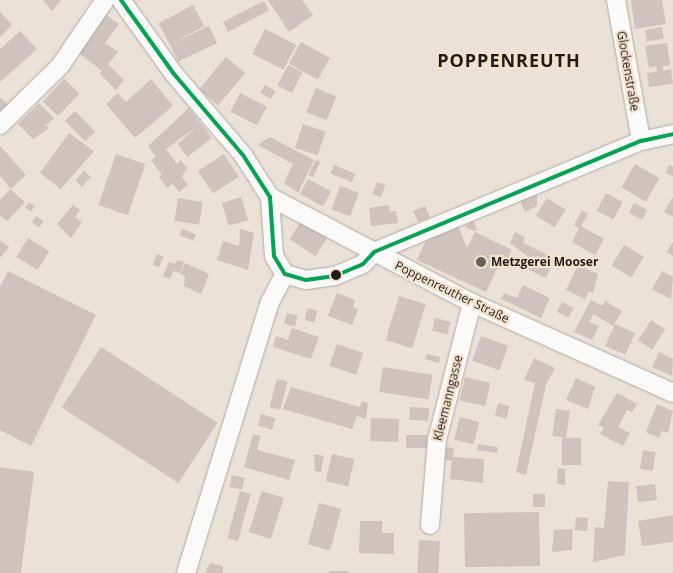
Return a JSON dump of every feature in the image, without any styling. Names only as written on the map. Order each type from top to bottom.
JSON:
[{"type":"street","points":[[0,125],[60,66],[105,0]]},
{"type":"street","name":"Poppenreuther Straße","points":[[121,0],[174,74],[243,155],[270,197],[472,303],[673,393]]},
{"type":"street","name":"Glockenstraße","points":[[616,0],[641,141]]},
{"type":"street","points":[[270,197],[274,256],[284,274],[306,280],[335,276],[363,264],[374,252],[641,141],[673,134]]},
{"type":"street","points":[[190,569],[270,302],[284,274]]},
{"type":"street","name":"Kleemanngasse","points":[[430,525],[437,440],[472,303]]},
{"type":"building","points":[[43,0],[61,0],[52,11]]},
{"type":"building","points":[[268,0],[302,0],[313,15],[289,32]]},
{"type":"building","points":[[631,0],[662,0],[666,24],[635,29]]},
{"type":"building","points":[[264,1],[269,11],[228,32],[223,22]]},
{"type":"building","points":[[193,5],[204,26],[170,45],[159,23]]},
{"type":"building","points":[[0,12],[12,25],[0,37]]},
{"type":"building","points":[[105,14],[119,24],[105,43],[118,52],[108,64],[124,80],[116,90],[100,74],[102,71],[76,51]]},
{"type":"building","points":[[209,26],[217,43],[178,61],[170,44]]},
{"type":"building","points":[[662,27],[664,39],[647,42],[645,30]]},
{"type":"building","points":[[265,29],[296,45],[283,70],[252,54]]},
{"type":"building","points":[[20,31],[37,49],[0,82],[0,49]]},
{"type":"building","points":[[301,42],[330,58],[318,80],[289,64]]},
{"type":"building","points":[[667,43],[670,65],[663,66],[663,71],[671,69],[673,84],[649,87],[647,73],[657,72],[656,66],[649,68],[645,46]]},
{"type":"building","points":[[226,57],[245,73],[218,105],[199,89]]},
{"type":"building","points":[[288,65],[302,72],[292,93],[278,85]]},
{"type":"building","points":[[64,79],[79,93],[58,116],[43,102]]},
{"type":"building","points":[[151,79],[173,106],[135,138],[106,104],[118,93],[126,102]]},
{"type":"building","points":[[265,85],[275,91],[271,99],[260,93]]},
{"type":"building","points":[[316,88],[336,96],[327,120],[306,112]]},
{"type":"building","points":[[240,93],[267,107],[257,125],[230,112]]},
{"type":"building","points":[[0,97],[9,106],[0,114]]},
{"type":"building","points":[[39,103],[54,118],[46,125],[49,128],[33,139],[18,124]]},
{"type":"building","points":[[189,108],[212,138],[187,157],[178,144],[195,128],[166,149],[177,164],[181,160],[187,168],[182,177],[188,185],[179,192],[173,184],[167,188],[159,177],[162,175],[151,160],[156,157],[148,146]]},
{"type":"building","points":[[75,111],[95,132],[85,142],[65,121]]},
{"type":"building","points":[[303,124],[326,132],[318,155],[295,148]]},
{"type":"building","points":[[69,133],[94,151],[61,189],[40,173]]},
{"type":"building","points":[[270,137],[314,160],[298,193],[284,183],[293,164],[258,145]]},
{"type":"building","points":[[0,146],[26,175],[11,189],[0,176]]},
{"type":"building","points":[[116,154],[145,164],[128,215],[98,205]]},
{"type":"building","points":[[224,154],[239,177],[213,194],[198,171]]},
{"type":"building","points":[[316,160],[320,162],[313,177],[308,175]]},
{"type":"building","points":[[635,164],[659,178],[646,201],[622,187]]},
{"type":"building","points":[[334,165],[355,174],[352,182],[330,173]]},
{"type":"building","points":[[669,165],[673,167],[673,176],[666,173]]},
{"type":"building","points":[[84,171],[91,177],[82,187],[75,181]]},
{"type":"building","points":[[308,179],[331,191],[323,206],[300,194]]},
{"type":"building","points":[[377,182],[385,185],[381,197],[372,194]]},
{"type":"building","points":[[340,186],[359,193],[350,216],[331,209]]},
{"type":"building","points":[[10,189],[25,202],[7,221],[0,215],[0,200]]},
{"type":"building","points":[[537,191],[537,206],[525,212],[519,199]]},
{"type":"building","points":[[606,193],[623,202],[613,220],[597,211]]},
{"type":"building","points":[[241,197],[248,220],[229,226],[222,203]]},
{"type":"building","points":[[673,197],[673,217],[664,212]]},
{"type":"building","points":[[178,198],[203,202],[199,225],[174,221]]},
{"type":"building","points":[[547,198],[566,210],[555,227],[536,216]]},
{"type":"building","points":[[29,202],[35,206],[31,212],[25,208]]},
{"type":"building","points":[[634,203],[647,210],[642,220],[629,213]]},
{"type":"building","points":[[73,205],[80,210],[75,217],[82,222],[71,238],[57,224]]},
{"type":"building","points":[[389,205],[390,212],[396,211],[398,223],[371,226],[369,208]]},
{"type":"building","points":[[425,206],[430,217],[418,222],[413,211]]},
{"type":"building","points":[[582,210],[588,214],[581,226],[604,239],[595,255],[572,242],[579,228],[574,225]]},
{"type":"building","points":[[36,216],[44,221],[39,228],[32,223]]},
{"type":"building","points":[[302,220],[328,237],[315,256],[289,239]]},
{"type":"building","points":[[473,220],[477,230],[474,231],[465,227]]},
{"type":"building","points":[[458,226],[467,248],[475,232],[512,250],[506,263],[501,260],[486,292],[417,260],[427,238]]},
{"type":"building","points":[[182,229],[196,234],[194,241],[180,236]]},
{"type":"building","points":[[240,229],[254,233],[248,270],[217,260],[223,241],[239,246]]},
{"type":"building","points":[[515,232],[525,237],[523,243],[550,256],[548,260],[553,262],[546,278],[525,268],[530,258],[510,243]]},
{"type":"building","points":[[28,238],[49,251],[38,270],[16,257]]},
{"type":"building","points":[[0,240],[9,247],[0,258]]},
{"type":"building","points":[[673,242],[673,256],[667,252]]},
{"type":"building","points":[[624,245],[644,257],[631,277],[612,266]]},
{"type":"building","points":[[157,254],[164,257],[159,267],[153,265]]},
{"type":"building","points":[[177,260],[184,262],[180,273],[173,271],[170,279],[163,276],[169,262],[176,264]]},
{"type":"building","points":[[185,263],[209,274],[201,294],[184,286],[185,276],[180,274]]},
{"type":"building","points":[[578,265],[598,274],[593,293],[589,291],[585,299],[566,290]]},
{"type":"building","points":[[8,271],[96,315],[31,446],[0,430],[0,287]]},
{"type":"building","points":[[662,271],[673,277],[671,299],[652,289]]},
{"type":"building","points":[[523,285],[550,298],[541,318],[501,299],[504,293],[517,298]]},
{"type":"building","points":[[337,293],[355,300],[353,307],[358,309],[352,325],[328,316]]},
{"type":"building","points":[[399,296],[426,304],[412,348],[386,340]]},
{"type":"building","points":[[591,300],[602,306],[605,301],[622,311],[613,326],[594,314],[589,322],[599,326],[592,340],[574,332]]},
{"type":"building","points":[[562,302],[574,308],[569,318],[557,312]]},
{"type":"building","points":[[308,308],[318,311],[314,322],[304,319]]},
{"type":"building","points":[[287,313],[298,316],[295,326],[284,324]]},
{"type":"building","points":[[435,318],[451,322],[447,334],[432,331]]},
{"type":"building","points":[[651,320],[665,329],[652,349],[638,340]]},
{"type":"building","points":[[615,324],[635,333],[625,355],[605,346]]},
{"type":"building","points":[[292,328],[319,337],[311,359],[273,347],[276,336],[288,340]]},
{"type":"building","points":[[481,336],[508,346],[499,370],[472,360]]},
{"type":"building","points":[[337,344],[363,353],[356,375],[330,366]]},
{"type":"building","points":[[101,347],[218,423],[178,483],[62,407]]},
{"type":"building","points":[[659,352],[673,359],[672,376],[652,367]]},
{"type":"building","points":[[427,354],[440,357],[439,363],[425,359]]},
{"type":"building","points":[[534,358],[555,368],[546,385],[526,475],[516,472],[535,383],[524,380]]},
{"type":"building","points":[[383,367],[432,375],[428,400],[379,392]]},
{"type":"building","points":[[465,377],[490,383],[485,406],[460,400]]},
{"type":"building","points":[[576,378],[595,387],[588,409],[566,400]]},
{"type":"building","points":[[277,379],[288,382],[280,410],[269,407]]},
{"type":"building","points":[[291,387],[360,407],[362,401],[368,403],[366,419],[357,416],[352,429],[283,409]]},
{"type":"building","points":[[617,393],[637,404],[632,412],[627,410],[618,427],[630,433],[623,446],[600,434],[604,428],[598,425]]},
{"type":"building","points":[[498,403],[510,406],[506,419],[495,416]]},
{"type":"building","points":[[657,404],[673,411],[668,433],[662,431],[659,438],[646,432]]},
{"type":"building","points":[[410,407],[429,408],[428,421],[409,420]]},
{"type":"building","points":[[556,409],[570,411],[566,438],[552,436]]},
{"type":"building","points":[[261,414],[275,418],[272,430],[258,426]]},
{"type":"building","points":[[460,417],[479,422],[473,444],[454,439]]},
{"type":"building","points":[[371,418],[399,419],[398,442],[370,441]]},
{"type":"building","points":[[253,434],[261,436],[257,450],[295,460],[289,480],[244,467]]},
{"type":"building","points":[[406,435],[427,435],[427,448],[406,448]]},
{"type":"building","points":[[562,438],[581,438],[581,465],[562,465]]},
{"type":"building","points":[[478,444],[498,447],[497,453],[477,450]]},
{"type":"building","points":[[444,447],[454,448],[453,457],[484,459],[483,483],[450,479],[452,461],[442,459]]},
{"type":"building","points":[[643,450],[656,452],[653,471],[640,469]]},
{"type":"building","points":[[314,454],[324,456],[321,472],[315,471]]},
{"type":"building","points":[[332,454],[354,459],[348,486],[326,481]]},
{"type":"building","points":[[0,467],[34,472],[21,573],[0,573]]},
{"type":"building","points":[[558,468],[565,469],[565,485],[557,484]]},
{"type":"building","points":[[232,475],[245,478],[242,490],[229,487]]},
{"type":"building","points":[[608,481],[629,482],[625,555],[593,562],[595,527],[604,528]]},
{"type":"building","points":[[655,484],[657,500],[638,502],[636,486]]},
{"type":"building","points":[[240,491],[251,494],[238,541],[227,538]]},
{"type":"building","points":[[262,491],[284,498],[271,539],[249,532]]},
{"type":"building","points":[[533,494],[545,494],[545,507],[533,507]]},
{"type":"building","points":[[319,503],[341,509],[330,550],[308,545]]},
{"type":"building","points":[[539,512],[540,566],[465,567],[464,513]]},
{"type":"building","points":[[673,515],[673,542],[642,546],[638,521]]},
{"type":"building","points":[[576,517],[588,518],[587,531],[575,530]]},
{"type":"building","points":[[360,521],[382,521],[382,533],[394,533],[394,554],[359,553]]},
{"type":"building","points":[[573,529],[572,550],[552,552],[554,530]]},
{"type":"building","points":[[419,540],[440,541],[438,573],[417,573]]},
{"type":"building","points":[[210,563],[223,566],[223,573],[205,573]]},
{"type":"building","points":[[329,571],[348,571],[348,573],[329,573]]},
{"type":"transit line","points":[[121,0],[174,74],[243,155],[270,197],[274,256],[285,274],[306,280],[335,276],[363,264],[374,252],[641,141],[673,134]]},
{"type":"place","name":"Metzgerei Mooser","points":[[481,262]]},
{"type":"district","name":"POPPENREUTH","points":[[509,60]]}]
